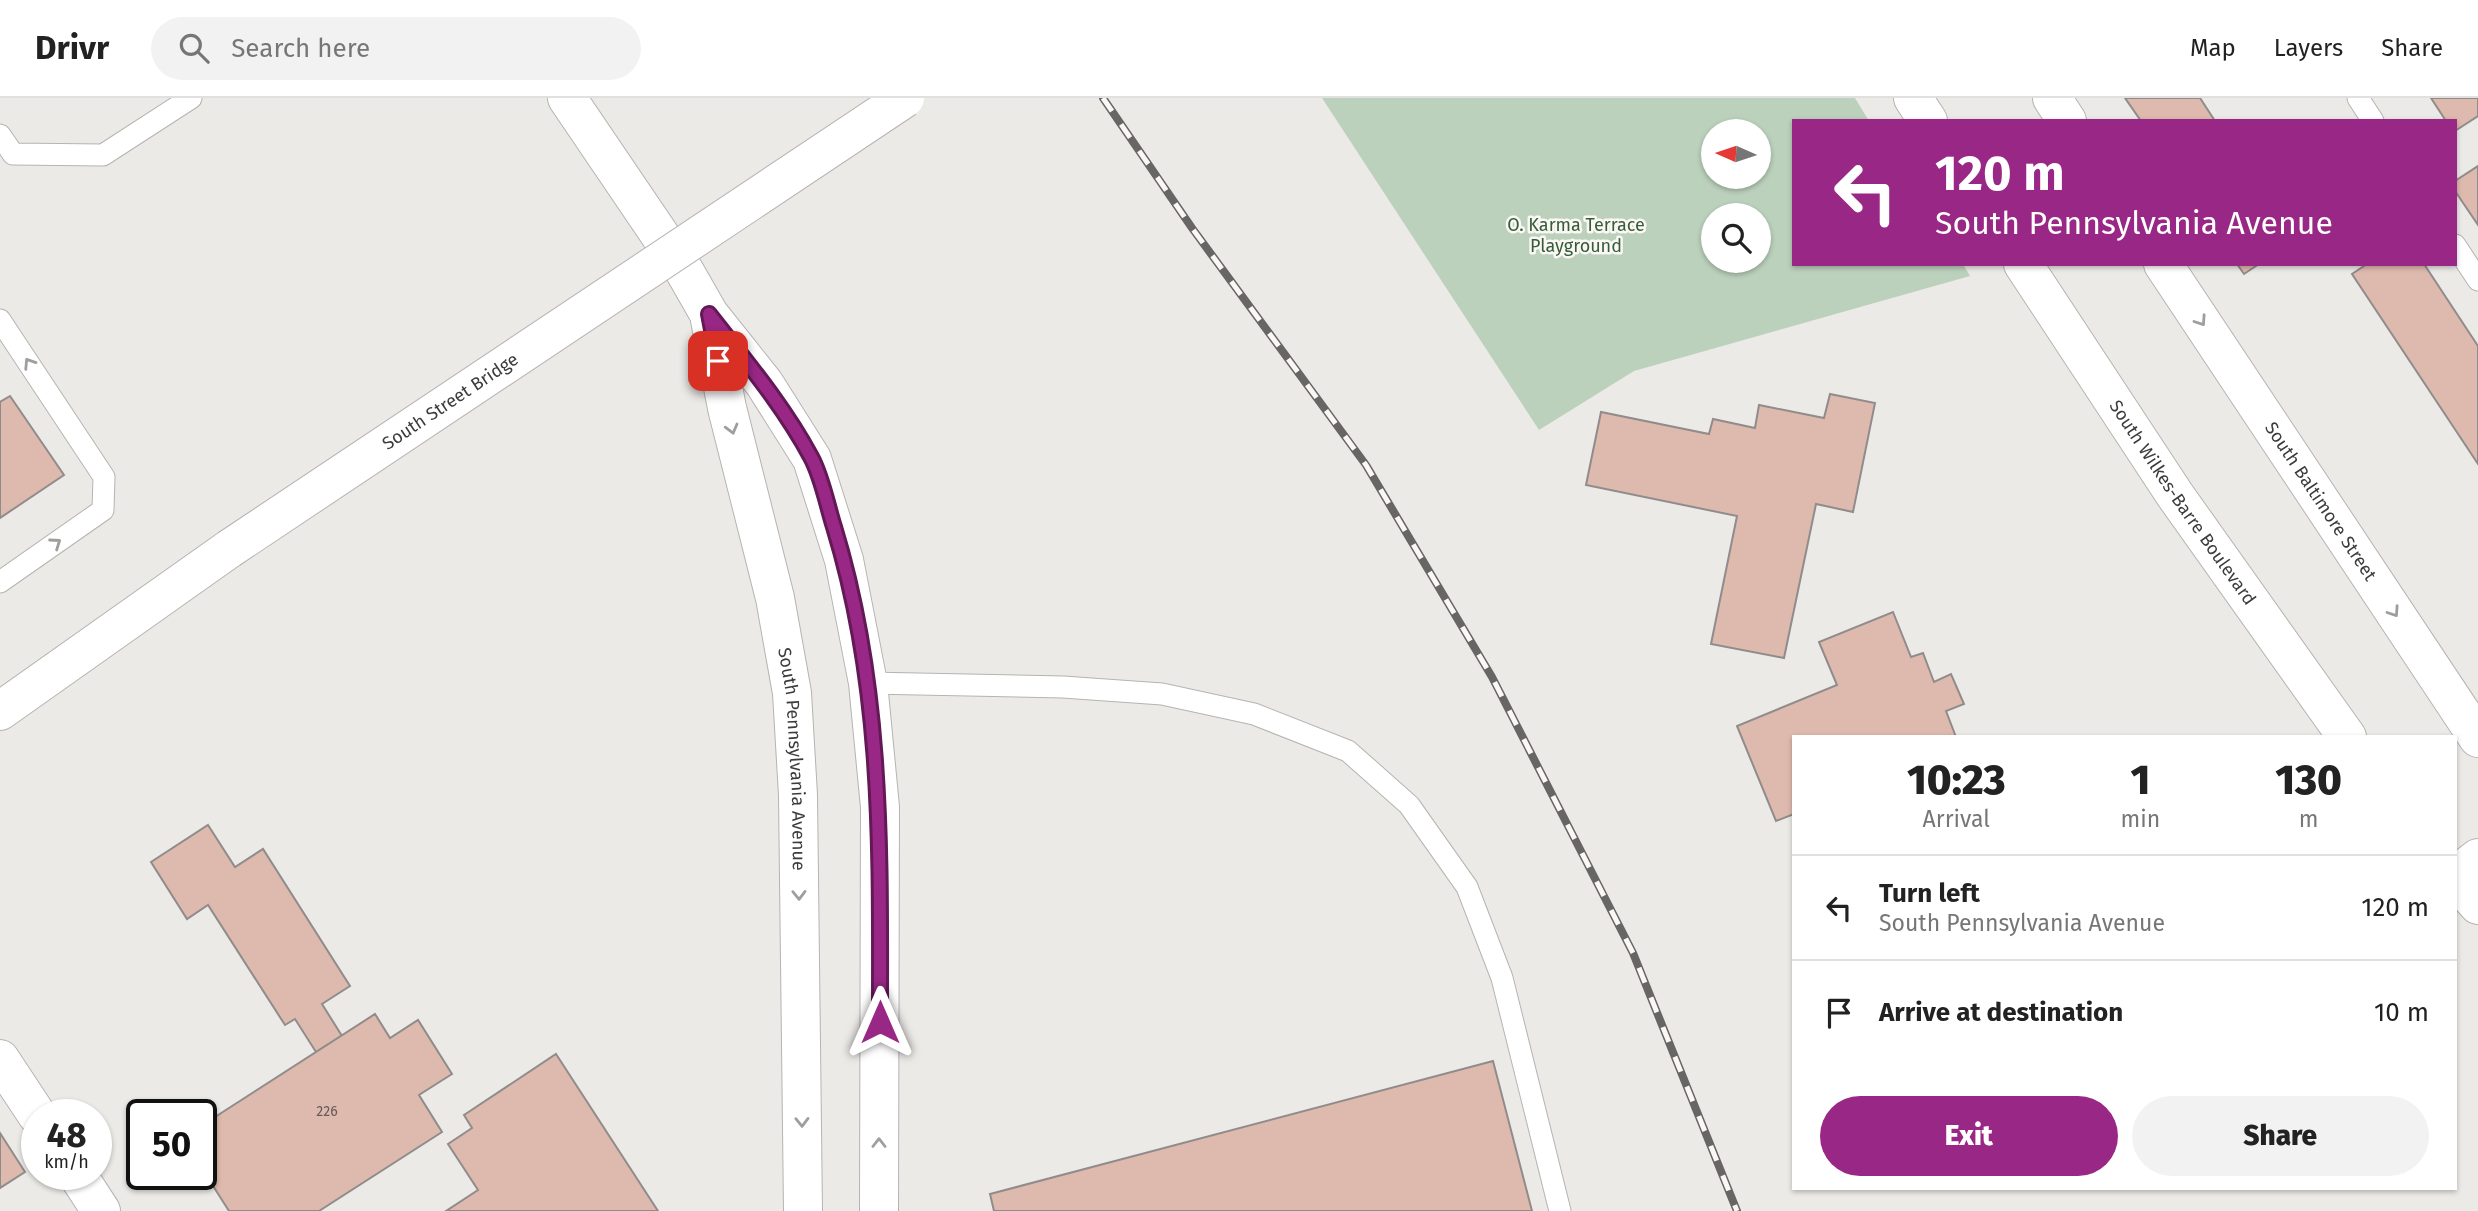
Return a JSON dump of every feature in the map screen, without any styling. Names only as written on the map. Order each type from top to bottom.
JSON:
[{"type":"main road","name":"South Pennsylvania Avenue","points":[[567,98],[685,272],[709,314],[764,383],[812,459],[844,560],[868,683],[880,807],[879,1211]]},
{"type":"main road","name":"South Street Bridge","points":[[0,711],[229,550],[905,98]]},
{"type":"main road","points":[[1913,98],[1927,119]]},
{"type":"main road","points":[[2052,98],[2066,119]]},
{"type":"main road","name":"South Wilkes-Barre Boulevard","points":[[2024,266],[2175,495],[2346,735]]},
{"type":"main road","name":"South Baltimore Street","points":[[2164,266],[2478,738]]},
{"type":"main road","name":"South Pennsylvania Avenue","points":[[709,314],[727,408],[775,598],[792,693],[798,795],[803,1211]]},
{"type":"main road","points":[[2457,876],[2478,858]]},
{"type":"main road","points":[[2457,880],[2478,905]]},
{"type":"main road","points":[[0,1059],[26,1099]]},
{"type":"main road","points":[[88,1190],[102,1211]]},
{"type":"lane","points":[[0,135],[13,154],[103,155],[191,98]]},
{"type":"lane","points":[[2358,98],[2372,119]]},
{"type":"lane","points":[[2457,248],[2478,280]]},
{"type":"lane","points":[[0,320],[104,477],[103,510],[0,582]]},
{"type":"lane","points":[[868,683],[1063,687],[1162,694],[1254,713],[1348,751],[1409,805],[1467,887],[1502,978],[1560,1211]]},
{"type":"green space","name":"O. Karma Terrace Playground","points":[[1322,98],[1855,98],[1868,119],[1792,119],[1792,266],[1964,266],[1970,276],[1634,371],[1539,430]]},
{"type":"building","points":[[2125,98],[2200,98],[2214,119],[2140,119]]},
{"type":"building","points":[[2431,98],[2478,98],[2478,116],[2457,130],[2457,119],[2445,119]]},
{"type":"building","points":[[2478,166],[2478,225],[2457,194],[2457,180]]},
{"type":"building","points":[[2238,266],[2256,266],[2244,274]]},
{"type":"building","points":[[2364,266],[2425,266],[2478,346],[2478,464],[2352,274]]},
{"type":"building","points":[[1830,394],[1875,403],[1853,512],[1816,504],[1784,658],[1711,644],[1737,516],[1586,485],[1601,412],[1709,434],[1713,419],[1755,428],[1759,405],[1824,418]]},
{"type":"building","points":[[10,396],[64,475],[0,518],[0,402]]},
{"type":"building","points":[[1893,612],[1911,657],[1923,653],[1934,682],[1951,674],[1964,704],[1946,711],[1955,735],[1792,735],[1792,815],[1776,821],[1737,726],[1837,685],[1819,642]]},
{"type":"building","points":[[208,825],[235,867],[263,849],[350,986],[322,1004],[342,1036],[316,1052],[295,1019],[285,1025],[208,905],[187,919],[151,862]]},
{"type":"building","points":[[375,1014],[390,1038],[418,1020],[452,1074],[419,1095],[442,1132],[319,1211],[229,1211],[216,1190],[217,1116]]},
{"type":"building","points":[[556,1054],[658,1211],[446,1211],[478,1190],[448,1144],[472,1128],[464,1115]]},
{"type":"building","points":[[1493,1061],[1532,1211],[994,1211],[990,1194]]},
{"type":"building","points":[[0,1133],[21,1166],[21,1175],[0,1188]]},
{"type":"railway","points":[[1103,98],[1192,228],[1366,465],[1492,677],[1633,953],[1737,1211]]},
{"type":"route","points":[[718,361],[709,314],[764,383],[812,459],[844,560],[868,683],[880,807],[880,1022]]}]
